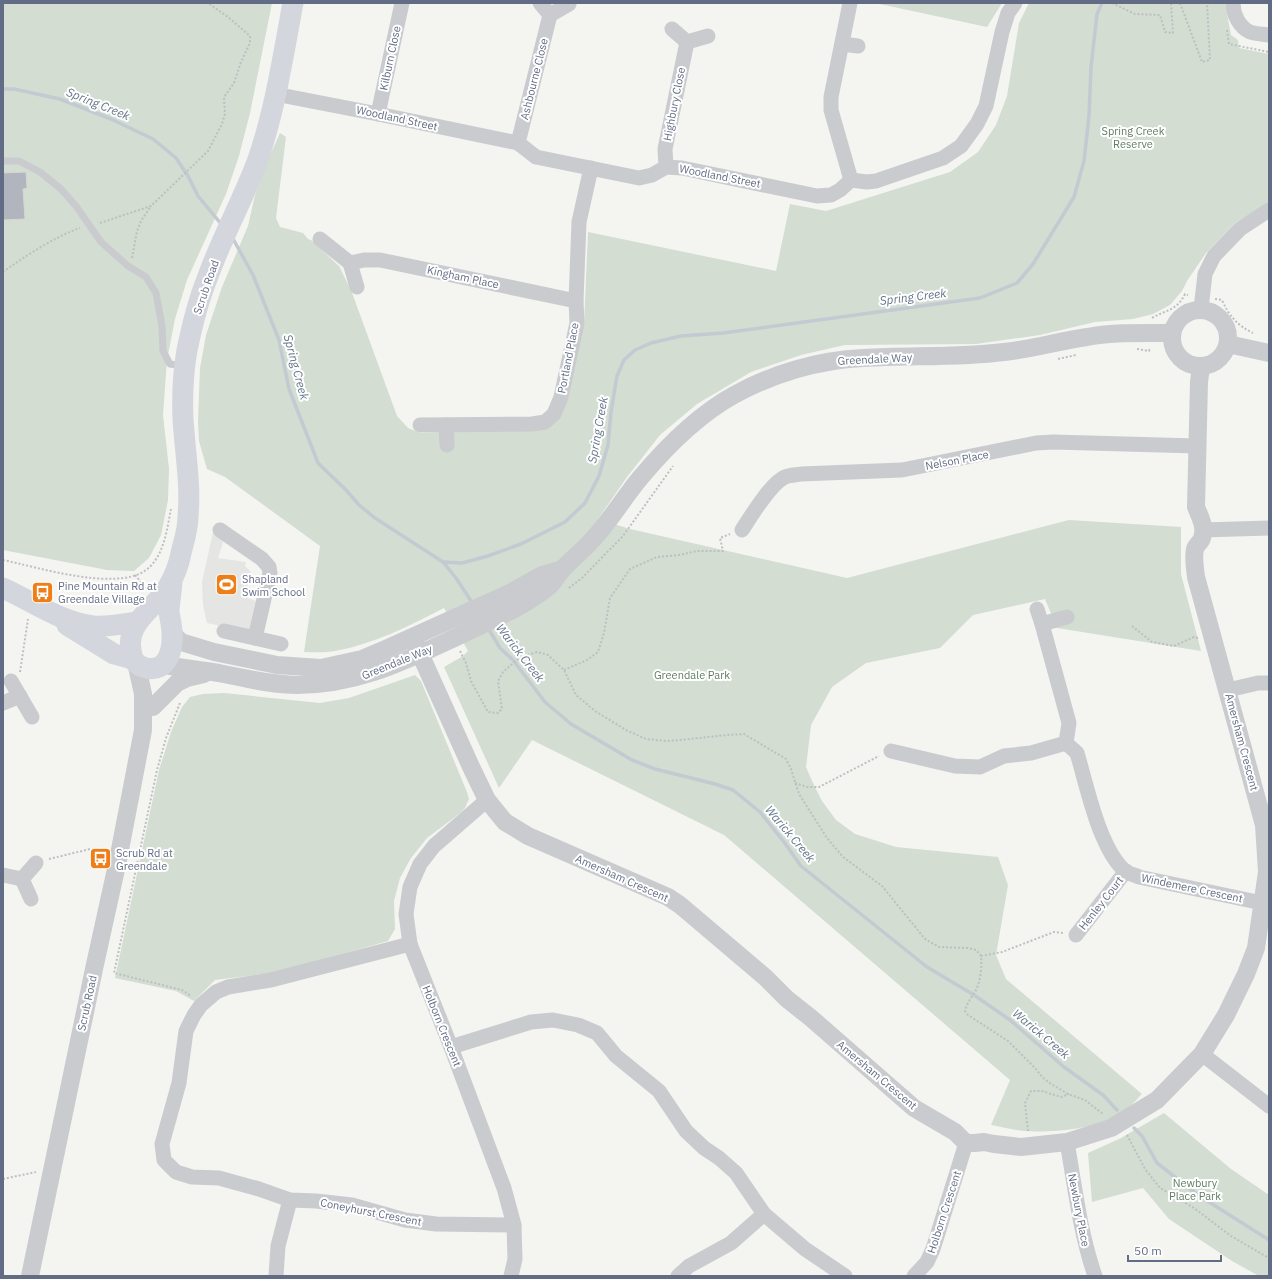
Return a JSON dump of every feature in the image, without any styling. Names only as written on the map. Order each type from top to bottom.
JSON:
[{"type":"main road","name":"Scrub Road","points":[[140,619],[158,602],[172,580],[181,554],[188,519],[189,486],[183,417],[183,381],[185,366],[193,327],[204,286],[257,162],[265,137],[293,3]]},
{"type":"main road","name":"Scrub Road","points":[[171,628],[169,610],[172,580]]},
{"type":"main road","points":[[3,588],[54,615],[72,629],[114,654],[134,661],[144,668],[153,669],[162,666],[170,656],[171,628],[164,616],[160,614],[155,613],[140,619],[105,626],[92,626],[54,615]]},
{"type":"main road","points":[[134,661],[129,645],[132,633],[140,619]]},
{"type":"street","name":"Kilburn Close","points":[[378,114],[402,3]]},
{"type":"street","points":[[540,3],[550,15],[569,4]]},
{"type":"street","points":[[850,3],[831,97],[831,110],[852,180],[867,182],[876,181],[943,158],[961,146],[977,124],[986,106],[1002,32],[1008,13],[1015,3]]},
{"type":"street","points":[[1233,3],[1234,13],[1239,23],[1249,32],[1269,36]]},
{"type":"street","name":"Ashbourne Close","points":[[518,143],[550,15]]},
{"type":"street","points":[[672,29],[687,42],[708,36]]},
{"type":"street","name":"Highbury Close","points":[[666,167],[665,149],[687,42]]},
{"type":"street","points":[[842,44],[858,46]]},
{"type":"street","name":"Woodland Street","points":[[275,94],[518,143],[536,157],[639,178],[652,175],[666,167],[682,168],[817,196],[831,195],[852,180]]},
{"type":"street","name":"Portland Place","points":[[420,425],[532,424],[545,422],[554,414],[561,396],[574,337],[576,323],[579,222],[591,168]]},
{"type":"street","points":[[1201,304],[1219,317],[1225,324],[1228,334],[1228,344],[1225,352],[1219,360],[1210,365],[1201,367],[1193,366],[1178,357],[1171,342],[1171,333],[1174,325],[1178,319],[1201,304],[1205,274],[1214,256],[1240,229],[1269,210]]},
{"type":"street","points":[[320,238],[350,263],[357,287]]},
{"type":"street","name":"Kingham Place","points":[[350,263],[364,260],[380,260],[576,301]]},
{"type":"street","name":"Greendale Way","points":[[162,666],[213,672],[275,684],[318,685],[335,683],[367,675],[416,646],[514,600],[551,586],[562,569],[580,554],[599,533],[640,478],[674,439],[731,396],[764,380],[819,363],[861,358],[933,357],[1003,352],[1086,337],[1114,334],[1171,333]]},
{"type":"street","points":[[1228,344],[1269,353]]},
{"type":"street","points":[[1201,367],[1199,382],[1196,507],[1202,521],[1203,530],[1269,528]]},
{"type":"street","points":[[446,425],[446,445]]},
{"type":"street","name":"Nelson Place","points":[[742,530],[775,484],[786,476],[801,474],[902,470],[1053,442],[1197,446]]},
{"type":"street","points":[[220,530],[262,559],[269,567],[270,573],[255,638]]},
{"type":"street","name":"Amersham Crescent","points":[[416,646],[487,800],[505,822],[528,836],[668,897],[680,905],[766,978],[787,999],[811,1018],[914,1108],[955,1132],[966,1143],[975,1144],[984,1142],[1021,1147],[1067,1142],[1114,1125],[1157,1100],[1202,1054],[1226,1015],[1246,974],[1256,948],[1266,872],[1264,825],[1196,577],[1194,562],[1195,548],[1202,539],[1203,530]]},
{"type":"street","points":[[891,751],[956,766],[980,767],[1004,756],[1031,753],[1066,743],[1069,723],[1037,609]]},
{"type":"street","points":[[1042,624],[1067,617]]},
{"type":"street","name":"Greendale Way","points":[[171,628],[181,642],[214,652],[277,665],[321,668],[416,646]]},
{"type":"street","points":[[224,632],[281,644]]},
{"type":"street","name":"Scrub Road","points":[[30,1276],[94,969],[120,854],[143,730],[143,694],[134,661]]},
{"type":"street","name":"Scrub Road","points":[[143,730],[153,707],[162,666]]},
{"type":"street","points":[[153,707],[177,683],[187,678],[213,672]]},
{"type":"street","points":[[11,681],[32,717]]},
{"type":"street","points":[[1228,690],[1258,683],[1269,683]]},
{"type":"street","points":[[3,703],[20,696]]},
{"type":"street","name":"Windemere Crescent","points":[[1066,743],[1077,753],[1102,837],[1117,861],[1126,871],[1139,877],[1262,903]]},
{"type":"street","name":"Holborn Crescent","points":[[487,800],[434,846],[420,864],[410,887],[406,914],[410,944],[451,1047],[504,1188],[514,1225],[515,1258],[511,1276]]},
{"type":"street","points":[[22,879],[36,862]]},
{"type":"street","name":"Henley Court","points":[[1076,935],[1126,871]]},
{"type":"street","points":[[3,875],[22,879]]},
{"type":"street","points":[[22,879],[31,899]]},
{"type":"street","name":"Coneyhurst Crescent","points":[[410,944],[271,980],[228,987],[216,992],[201,1005],[186,1030],[179,1083],[162,1144],[164,1160],[176,1172],[192,1177],[219,1178],[259,1189],[290,1200],[316,1200],[352,1206],[405,1220],[436,1224],[514,1225]]},
{"type":"street","points":[[451,1047],[531,1022],[553,1020],[578,1025],[597,1033],[616,1056],[659,1091],[686,1131],[704,1148],[719,1158],[736,1173],[764,1214],[805,1249],[845,1276]]},
{"type":"street","points":[[1202,1054],[1269,1106]]},
{"type":"street","name":"Newbury Place","points":[[1067,1142],[1083,1235],[1089,1259],[1096,1276]]},
{"type":"street","name":"Holborn Crescent","points":[[914,1276],[927,1262],[966,1143]]},
{"type":"street","points":[[276,1276],[278,1246],[290,1200]]},
{"type":"street","points":[[678,1276],[689,1266],[731,1243],[764,1214]]},
{"type":"lane","points":[[3,161],[19,162],[26,165],[40,172],[61,189],[76,206],[101,242],[130,267],[146,277],[156,293],[162,326],[163,351],[170,364],[185,366]]},
{"type":"path","points":[[175,182],[208,151],[222,124],[225,114],[224,97],[234,83],[241,62],[250,43],[250,36],[247,32],[208,3]]},
{"type":"path","points":[[1112,3],[1135,14],[1160,15],[1165,32],[1173,33],[1171,3]]},
{"type":"path","points":[[1180,3],[1202,62],[1210,60],[1207,3]]},
{"type":"path","points":[[130,267],[137,231],[141,221],[151,206]]},
{"type":"path","points":[[1133,349],[1149,351],[1153,333],[1152,317],[1174,308],[1182,301],[1184,294],[1201,304],[1222,300],[1232,318],[1240,326],[1259,335]]},
{"type":"path","points":[[1055,360],[1077,355]]},
{"type":"path","points":[[566,589],[582,578],[623,536],[676,461]]},
{"type":"path","points":[[3,560],[83,577],[111,579],[135,575],[146,570],[155,560],[161,548],[172,503]]},
{"type":"path","points":[[564,670],[587,660],[598,652],[604,633],[610,598],[630,569],[657,557],[679,555],[697,551],[723,551],[720,538],[742,530]]},
{"type":"path","points":[[20,696],[19,679],[30,612]]},
{"type":"path","points":[[1132,626],[1152,642],[1174,646],[1194,637],[1213,639]]},
{"type":"path","points":[[509,665],[520,658],[537,652],[548,655],[564,670],[576,695],[595,711],[626,730],[646,739],[666,741],[744,734],[786,759],[792,769],[799,794],[827,838],[843,857],[882,886],[925,939],[939,947],[968,948],[976,950],[982,956],[982,970],[976,988],[967,1004],[965,1011],[968,1015],[1008,1041],[1042,1077],[1069,1094],[1085,1100],[1114,1125],[1160,1188],[1194,1208],[1232,1236],[1269,1258]]},
{"type":"path","points":[[183,697],[166,738],[157,770],[114,973],[182,990],[201,1005]]},
{"type":"path","points":[[795,783],[807,787],[819,787],[868,761],[891,751]]},
{"type":"path","points":[[36,862],[90,849],[120,854]]},
{"type":"path","points":[[982,956],[1002,952],[1054,932],[1076,935]]},
{"type":"path","points":[[1030,1146],[1025,1103],[1031,1091],[1042,1091],[1061,1097],[1069,1094]]},
{"type":"path","points":[[3,1179],[53,1168]]},
{"type":"shaded area","points":[[213,532],[224,539],[218,558],[246,562],[245,566],[251,572],[245,597],[256,601],[249,632],[207,623],[203,605],[202,582]]},
{"type":"green space","points":[[3,3],[272,3],[250,113],[239,156],[226,194],[187,280],[175,319],[167,360],[163,415],[169,469],[168,500],[161,535],[149,558],[134,571],[107,570],[3,550]]},
{"type":"green space","points":[[875,3],[1002,3],[987,27]]},
{"type":"green space","points":[[1029,3],[1225,3],[1231,35],[1238,40],[1239,48],[1269,54],[1269,203],[1235,223],[1206,253],[1182,291],[1170,305],[1153,314],[1133,319],[1095,322],[1040,335],[976,344],[845,345],[801,355],[751,372],[697,404],[660,435],[627,477],[598,519],[630,529],[847,578],[1069,520],[1181,527],[1181,574],[1201,651],[1057,628],[1045,599],[973,615],[940,648],[866,663],[832,687],[811,725],[806,767],[822,801],[836,820],[855,834],[896,847],[998,857],[1008,885],[996,955],[1006,979],[1142,1094],[1123,1113],[1105,1122],[1070,1129],[1046,1131],[1020,1131],[991,1125],[1010,1080],[724,835],[532,740],[499,788],[444,667],[463,656],[468,651],[444,608],[404,628],[364,644],[331,652],[304,652],[320,546],[225,477],[207,469],[199,441],[198,422],[200,368],[206,335],[222,287],[248,226],[255,195],[280,133],[286,137],[276,218],[280,227],[303,233],[339,266],[351,290],[397,416],[408,428],[421,433],[522,429],[544,426],[584,325],[588,232],[776,271],[790,204],[826,211],[950,172],[978,152],[996,125],[1007,96],[1019,23]]},
{"type":"green space","points":[[415,675],[421,681],[469,799],[465,808],[427,838],[411,858],[400,878],[394,901],[395,929],[388,941],[279,972],[215,980],[194,1001],[176,991],[115,978],[159,770],[171,732],[182,707],[190,697],[203,694],[224,693],[320,703],[349,698]]},
{"type":"green space","name":"Newbury Place Park","points":[[1164,1113],[1231,1169],[1269,1195],[1269,1276],[1259,1276],[1232,1261],[1169,1219],[1143,1188],[1092,1202],[1088,1153],[1121,1138]]},
{"type":"building","points":[[26,172],[27,188],[23,189],[25,219],[3,220],[3,173]]},
{"type":"waterway","name":"Spring Creek","points":[[232,237],[253,275],[279,340],[289,389],[318,463],[359,505],[375,518],[443,562],[462,563],[488,556],[521,544],[565,522],[585,503],[599,476],[608,445],[611,412],[617,376],[624,360],[635,350],[651,343],[681,336],[723,333],[980,298],[1017,283],[1033,264],[1074,197],[1084,161],[1089,116],[1091,67],[1097,14],[1102,3]]},
{"type":"waterway","name":"Spring Creek","points":[[3,89],[14,89],[60,99],[111,119],[153,139],[176,158],[188,176],[198,196],[222,225]]},
{"type":"waterway","name":"Warick Creek","points":[[443,562],[456,578],[473,604]]},
{"type":"waterway","name":"Warick Creek","points":[[488,628],[500,648],[513,660],[545,702],[571,724],[632,760],[655,769],[733,790],[760,812],[801,866],[927,967],[974,995],[1010,1020],[1064,1067],[1103,1095],[1117,1110]]},
{"type":"waterway","name":"Warick Creek","points":[[1134,1128],[1142,1136],[1157,1163],[1198,1195],[1269,1240]]},
{"type":"place","name":"Shapland Swim School","points":[[226,585]]},
{"type":"place","name":"Pine Mountain Rd at Greendale Village","points":[[43,592]]},
{"type":"place","name":"Scrub Rd at Greendale","points":[[101,859]]},
{"type":"park label","name":"Spring Creek Reserve","points":[[1133,137]]},
{"type":"park label","name":"Greendale Park","points":[[692,675]]}]
